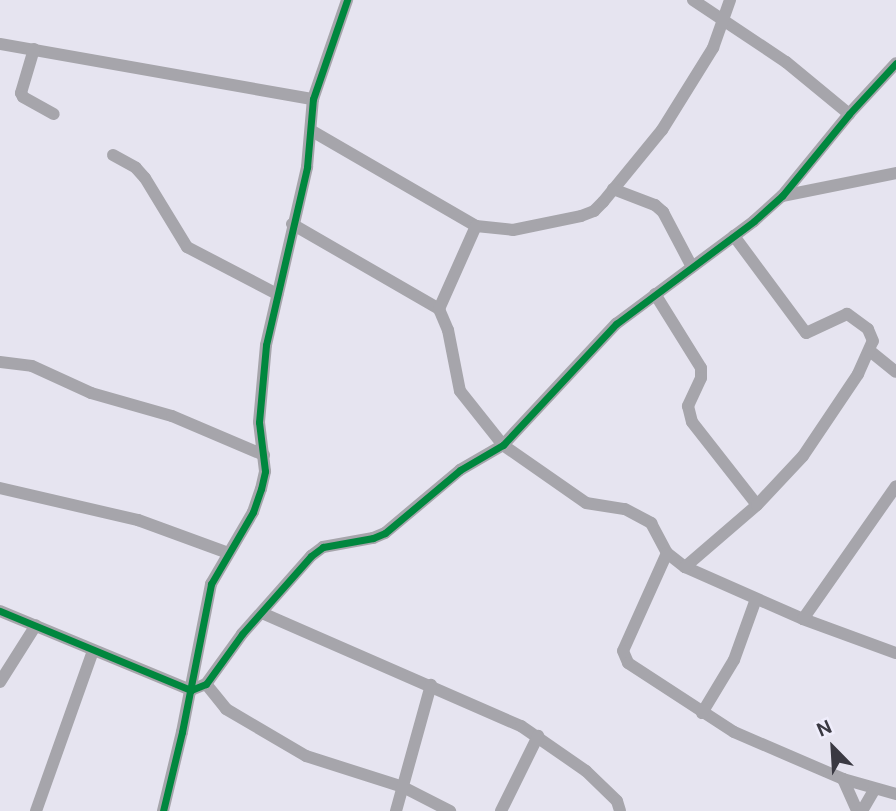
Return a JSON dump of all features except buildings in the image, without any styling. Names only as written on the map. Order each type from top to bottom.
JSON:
[{"type":"street","points":[[163,811],[191,690],[211,584],[253,512],[265,471],[259,422],[266,345],[307,167],[313,99],[347,0]]},
{"type":"street","points":[[694,0],[786,62],[849,114]]},
{"type":"street","points":[[312,131],[475,226],[513,230],[581,216],[594,211],[662,130],[713,48],[730,0]]},
{"type":"street","points":[[0,44],[313,99]]},
{"type":"street","points":[[34,49],[21,93],[23,97],[54,114]]},
{"type":"street","points":[[0,611],[93,652],[191,690],[206,684],[242,634],[311,556],[323,547],[373,538],[385,533],[460,470],[503,445],[616,324],[734,236],[782,196],[849,114],[896,63]]},
{"type":"street","points":[[113,155],[136,168],[145,178],[187,247],[277,294]]},
{"type":"street","points":[[782,196],[896,173]]},
{"type":"street","points":[[614,189],[655,205],[663,212],[692,267]]},
{"type":"street","points":[[292,224],[439,309],[445,322],[460,391],[503,445],[586,503],[625,509],[651,523],[667,553],[685,567],[803,620],[896,653]]},
{"type":"street","points":[[439,309],[475,226]]},
{"type":"street","points":[[685,567],[757,505],[808,449],[858,374],[870,351],[872,336],[869,329],[847,314],[810,334],[804,331],[734,236]]},
{"type":"street","points":[[655,294],[701,368],[701,378],[688,406],[692,422],[757,505]]},
{"type":"street","points":[[870,351],[896,372]]},
{"type":"street","points":[[0,362],[32,366],[92,393],[172,416],[264,455]]},
{"type":"street","points":[[803,620],[896,486]]},
{"type":"street","points":[[0,488],[138,520],[228,553]]},
{"type":"street","points":[[667,553],[623,651],[625,658],[702,713],[734,732],[843,779],[874,790],[896,794]]},
{"type":"street","points":[[702,713],[734,660],[756,599]]},
{"type":"street","points":[[262,613],[431,685],[538,736],[586,771],[617,801],[620,811]]},
{"type":"street","points":[[0,682],[36,625]]},
{"type":"street","points":[[36,811],[93,652]]},
{"type":"street","points":[[206,684],[226,709],[306,756],[403,788],[450,811]]},
{"type":"street","points":[[396,811],[431,685]]},
{"type":"street","points":[[500,811],[538,736]]},
{"type":"street","points":[[843,779],[857,811]]},
{"type":"street","points":[[862,811],[874,790]]},
{"type":"cycle path","points":[[163,811],[182,732],[211,584],[253,512],[261,489],[265,471],[259,422],[266,345],[307,167],[313,99],[347,0]]},
{"type":"cycle path","points":[[0,611],[191,690],[206,684],[242,634],[311,556],[323,547],[373,538],[385,533],[460,470],[503,445],[616,324],[754,221],[782,196],[849,114],[896,63]]}]
